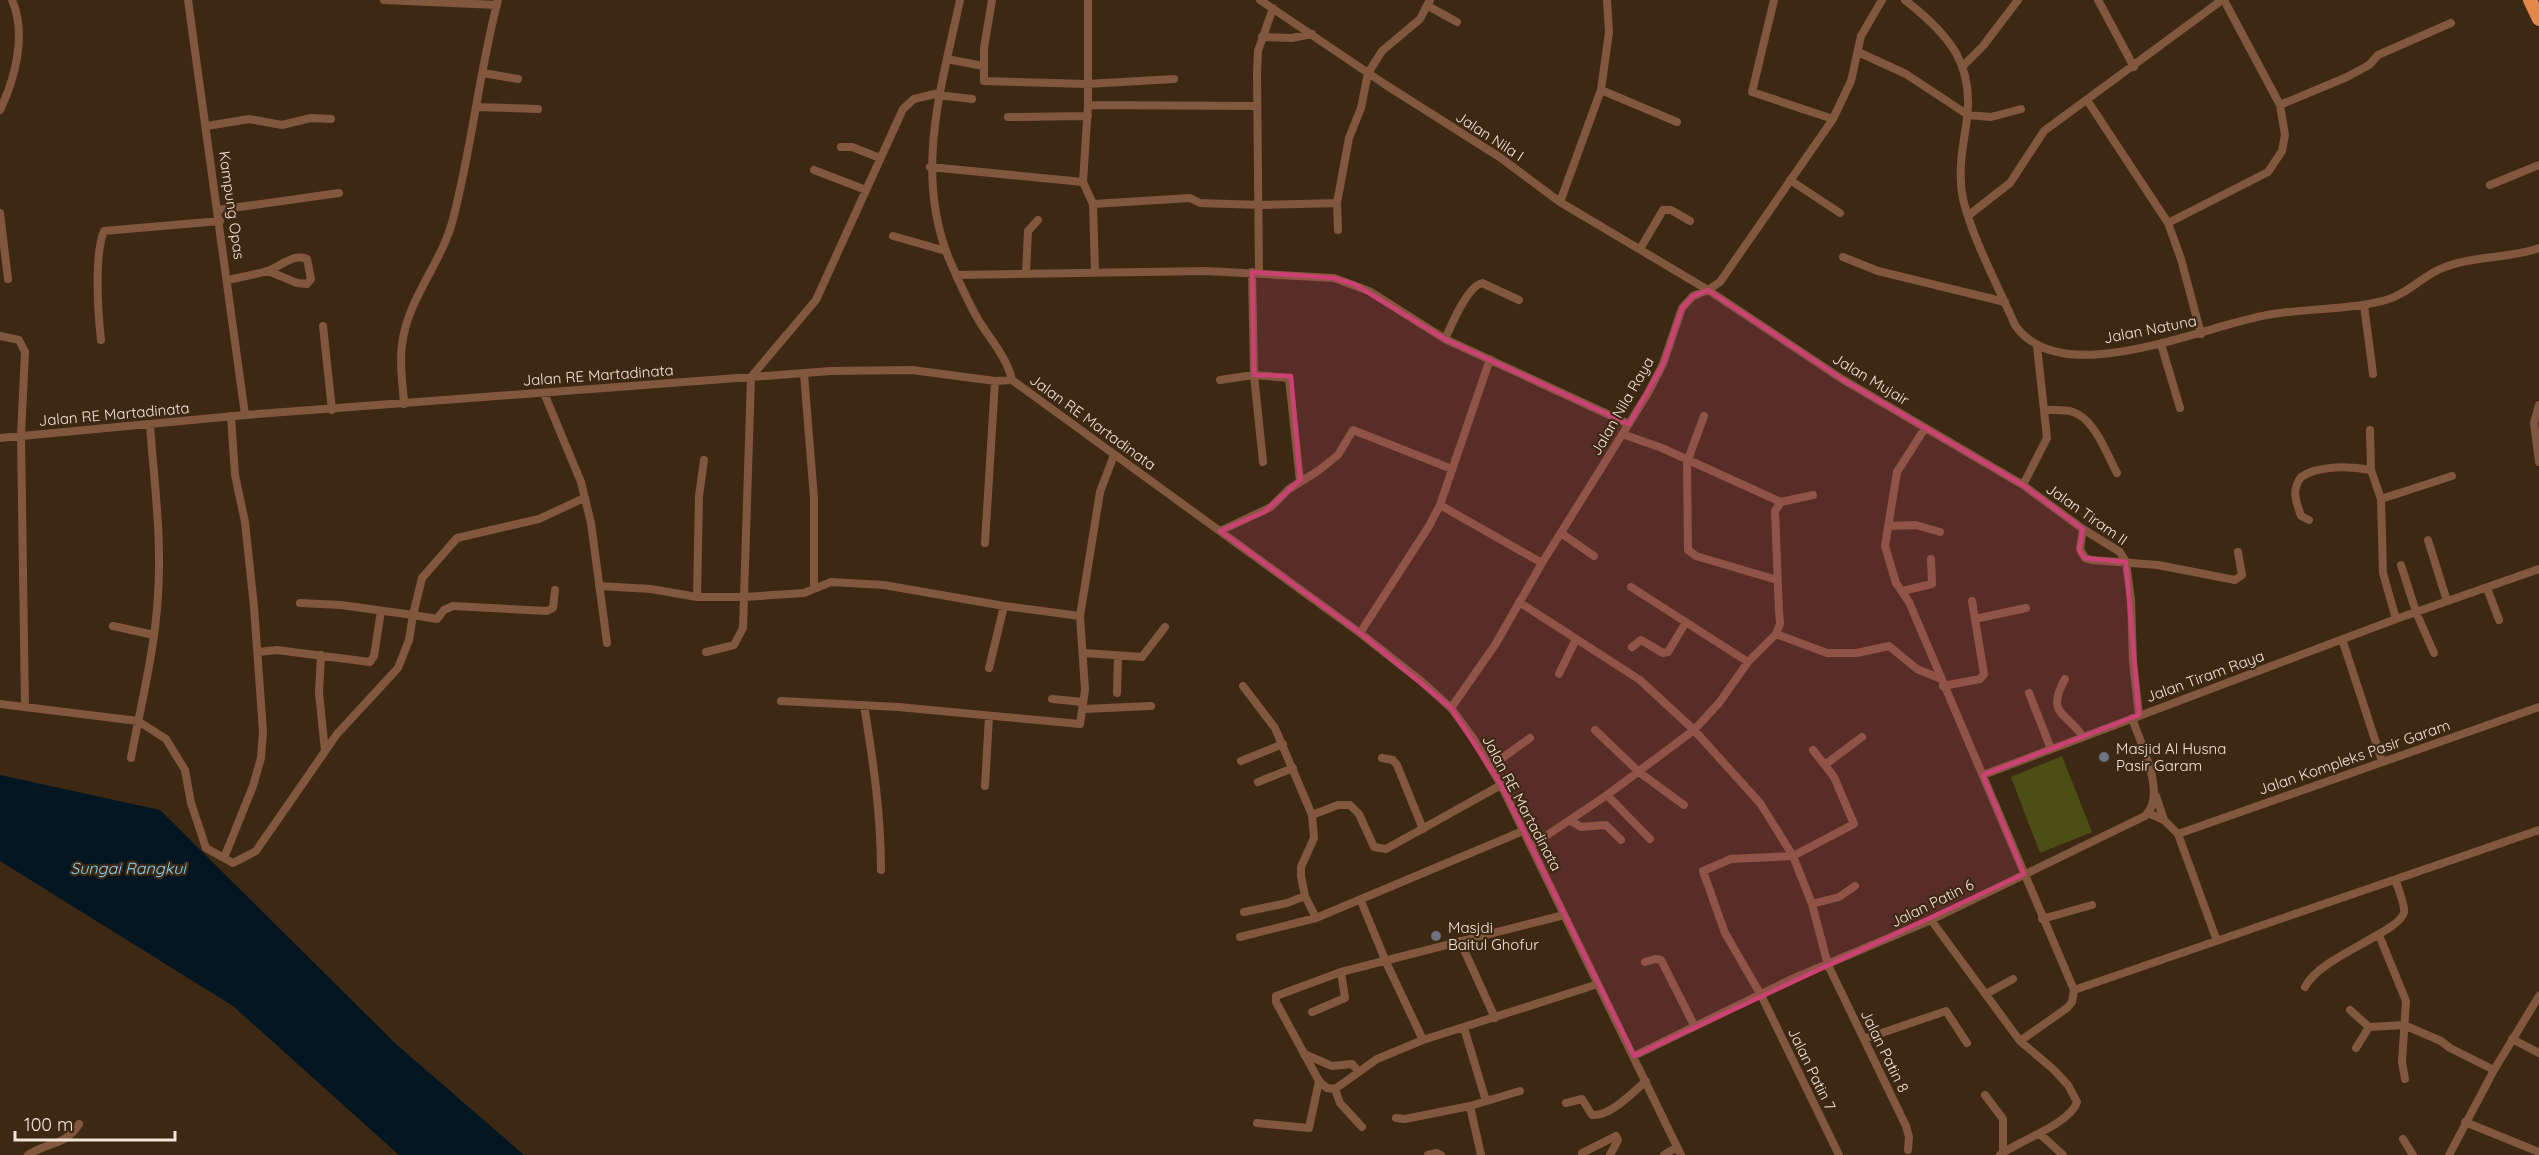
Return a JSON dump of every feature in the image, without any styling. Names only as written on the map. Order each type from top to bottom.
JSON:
[{"type":"highway","points":[[2530,0],[2539,19]]},
{"type":"street","points":[[0,110],[13,80],[17,56],[15,8],[12,0]]},
{"type":"street","name":"Kampung Opas","points":[[188,0],[245,415]]},
{"type":"street","points":[[384,0],[497,2],[449,236],[407,324],[402,345],[404,404]]},
{"type":"street","points":[[960,0],[939,94],[930,167],[934,200],[946,251],[956,275],[972,309],[1006,361],[1012,380]]},
{"type":"street","points":[[992,0],[983,66],[984,81],[1082,83],[1174,80]]},
{"type":"street","points":[[1088,0],[1082,83],[1088,105],[1082,116],[1076,181],[1093,204],[1095,272]]},
{"type":"street","name":"Jalan Nila I","points":[[1260,0],[1368,73],[1504,160],[1560,202],[1708,290]]},
{"type":"street","points":[[1560,202],[1602,87],[1610,32],[1607,0]]},
{"type":"street","points":[[1774,0],[1752,92],[1833,119]]},
{"type":"street","name":"Jalan Nila Raya","points":[[1451,708],[1495,645],[1542,563],[1629,424],[1663,364],[1682,308],[1693,296],[1708,290],[1725,274],[1833,119],[1851,81],[1866,24],[1882,0]]},
{"type":"street","name":"Jalan Natuna","points":[[1905,0],[1950,41],[1964,65],[1968,79],[1968,115],[1961,177],[1963,199],[2020,334],[2037,346],[2060,354],[2126,351],[2201,334],[2272,314],[2364,305],[2398,295],[2445,267],[2518,255],[2539,248]]},
{"type":"street","points":[[1964,65],[1983,46],[2018,0]]},
{"type":"street","points":[[2098,0],[2134,67]]},
{"type":"street","points":[[1969,215],[2010,183],[2044,131],[2223,0],[2280,105],[2284,143],[2272,168],[2168,223]]},
{"type":"street","points":[[1338,230],[1337,203],[1349,138],[1361,108],[1368,73],[1382,51],[1420,19],[1429,3],[1457,22]]},
{"type":"street","points":[[1263,462],[1254,375],[1260,205],[1255,106],[1258,51],[1273,9]]},
{"type":"street","points":[[2280,105],[2347,77],[2369,65],[2378,55],[2451,23]]},
{"type":"street","points":[[1262,36],[1292,38],[1312,34]]},
{"type":"street","points":[[1858,52],[1906,74],[1968,115],[1991,117],[2021,110]]},
{"type":"street","points":[[947,59],[983,66]]},
{"type":"street","points":[[483,73],[518,79]]},
{"type":"street","points":[[1602,87],[1677,122]]},
{"type":"street","points":[[706,652],[737,642],[743,628],[751,377],[816,300],[906,105],[914,99],[939,94],[972,99]]},
{"type":"street","points":[[2087,100],[2168,223],[2181,259],[2201,334]]},
{"type":"street","points":[[1088,105],[1255,106]]},
{"type":"street","points":[[476,107],[538,109]]},
{"type":"street","points":[[1008,117],[1082,116]]},
{"type":"street","points":[[207,126],[249,119],[282,125],[311,118],[332,119]]},
{"type":"street","points":[[841,147],[852,147],[880,158]]},
{"type":"street","points":[[2490,185],[2539,165]]},
{"type":"street","points":[[930,167],[1076,181]]},
{"type":"street","points":[[814,171],[866,190]]},
{"type":"street","points":[[1790,180],[1840,213]]},
{"type":"street","points":[[218,210],[339,193]]},
{"type":"street","points":[[1093,204],[1190,198],[1207,203],[1260,205],[1337,203]]},
{"type":"street","points":[[1640,249],[1662,210],[1671,210],[1690,221]]},
{"type":"street","points":[[0,213],[8,279]]},
{"type":"street","points":[[1026,273],[1028,231],[1038,220]]},
{"type":"street","points":[[101,340],[98,300],[100,248],[104,231],[220,221]]},
{"type":"street","points":[[893,236],[946,251]]},
{"type":"street","points":[[228,280],[268,271],[286,261],[304,257],[307,259],[311,279],[307,284],[297,283],[268,271]]},
{"type":"street","points":[[1843,257],[1889,274],[2005,302]]},
{"type":"street","points":[[956,275],[1210,271],[1334,278],[1375,295],[1445,339],[1629,424]]},
{"type":"street","points":[[1445,339],[1471,290],[1478,284],[1482,283],[1519,300]]},
{"type":"street","name":"Jalan Mujair","points":[[1708,290],[1842,379],[2024,484]]},
{"type":"street","points":[[2364,305],[2373,374]]},
{"type":"street","points":[[323,326],[332,410]]},
{"type":"street","points":[[0,336],[19,340],[25,352],[21,436],[26,707]]},
{"type":"street","points":[[2161,344],[2180,408]]},
{"type":"street","name":"Jalan Tiram II","points":[[2037,346],[2047,438],[2045,447],[2024,484],[2083,529],[2120,552],[2126,562],[2136,716]]},
{"type":"street","points":[[1360,633],[1429,526],[1440,505],[1490,359]]},
{"type":"street","name":"Jalan RE Martadinata","points":[[0,438],[231,416],[751,377],[912,370],[995,381],[1012,380],[1360,633],[1451,708],[1473,738],[1501,785],[1679,1151]]},
{"type":"street","points":[[804,374],[814,488],[814,587]]},
{"type":"street","points":[[1220,380],[1254,375],[1289,378],[1299,476]]},
{"type":"street","points":[[985,543],[995,381]]},
{"type":"street","points":[[544,393],[584,498],[607,643]]},
{"type":"street","points":[[2539,405],[2535,423],[2539,462]]},
{"type":"street","points":[[2045,410],[2070,411],[2082,417],[2091,426],[2117,473]]},
{"type":"street","points":[[224,858],[253,786],[261,758],[263,710],[245,522],[235,475],[231,416]]},
{"type":"street","points":[[1704,416],[1687,462],[1689,552],[1777,580]]},
{"type":"street","points":[[130,758],[154,634],[159,543],[150,425]]},
{"type":"street","points":[[1925,428],[1897,472],[1885,546],[1889,565],[1983,775],[2073,990],[2072,1002],[2067,1008],[2020,1041]]},
{"type":"street","points":[[1216,528],[1264,512],[1299,476],[1318,471],[1338,455],[1354,430],[1452,469]]},
{"type":"street","points":[[2370,430],[2371,470],[2381,498],[2383,573],[2396,619]]},
{"type":"street","points":[[1623,434],[1662,448],[1687,462],[1781,502],[1813,495]]},
{"type":"street","points":[[782,701],[864,705],[1077,725],[1082,723],[1084,652],[1080,616],[1100,492],[1114,455]]},
{"type":"street","points":[[697,597],[699,496],[704,460]]},
{"type":"street","points":[[2309,520],[2301,516],[2294,495],[2295,487],[2301,477],[2355,466],[2371,470]]},
{"type":"street","points":[[2381,498],[2452,476]]},
{"type":"street","points":[[0,704],[138,722],[166,739],[185,770],[191,804],[206,848],[232,864],[256,851],[349,720],[398,668],[409,640],[422,578],[457,538],[539,519],[584,498]]},
{"type":"street","points":[[1531,846],[1571,822],[1694,730],[1719,703],[1748,662],[1776,634],[1780,624],[1774,517],[1781,502]]},
{"type":"street","points":[[1440,505],[1542,563]]},
{"type":"street","points":[[1888,526],[1916,525],[1940,532]]},
{"type":"street","points":[[2083,529],[2080,549],[2085,558],[2158,565],[2235,580],[2242,575],[2238,552]]},
{"type":"street","points":[[1561,533],[1594,556]]},
{"type":"street","points":[[2428,540],[2447,601]]},
{"type":"street","points":[[1902,591],[1932,584],[1931,559]]},
{"type":"street","points":[[2401,565],[2416,612],[2434,653]]},
{"type":"street","name":"Jalan Tiram Raya","points":[[1983,775],[2342,639],[2539,569]]},
{"type":"street","points":[[599,586],[651,589],[697,597],[744,597],[804,592],[831,582],[884,585],[1004,606],[1080,616]]},
{"type":"street","points":[[1631,588],[1748,662]]},
{"type":"street","points":[[2487,588],[2499,620]]},
{"type":"street","points":[[300,603],[341,605],[437,619],[453,606],[547,611],[553,608],[555,590]]},
{"type":"street","points":[[1776,634],[1827,653],[1857,653],[1889,646],[1917,669],[1941,682],[1983,677],[1972,601]]},
{"type":"street","name":"Jalan Patin 8","points":[[1520,602],[1640,680],[1694,730],[1760,802],[1793,856],[1812,904],[1828,965],[1906,1126],[1910,1137],[1911,1153]]},
{"type":"street","points":[[990,668],[1004,606]]},
{"type":"street","points":[[1975,619],[2026,608]]},
{"type":"street","points":[[259,652],[277,650],[367,662],[372,660],[381,611]]},
{"type":"street","points":[[1632,647],[1641,640],[1663,653],[1668,652],[1686,622]]},
{"type":"street","points":[[113,626],[154,634]]},
{"type":"street","points":[[1084,652],[1144,656],[1165,627]]},
{"type":"street","points":[[1559,674],[1576,639]]},
{"type":"street","points":[[2342,639],[2382,761]]},
{"type":"street","points":[[321,655],[318,693],[325,751]]},
{"type":"street","points":[[1117,693],[1118,656]]},
{"type":"street","points":[[2065,680],[2057,693],[2059,711],[2083,737]]},
{"type":"street","points":[[1243,686],[1267,715],[1283,744],[1312,815],[1314,838],[1301,867],[1305,896],[1316,918]]},
{"type":"street","points":[[2029,693],[2051,749]]},
{"type":"street","points":[[1052,699],[1084,706],[1151,706]]},
{"type":"street","points":[[864,705],[876,786],[881,870]]},
{"type":"street","name":"Jalan Kompleks Pasir Garam","points":[[2178,834],[2539,707]]},
{"type":"street","points":[[985,786],[989,716]]},
{"type":"street","points":[[2136,716],[2164,820]]},
{"type":"street","points":[[1595,730],[1639,772],[1684,805]]},
{"type":"street","points":[[1826,764],[1862,737]]},
{"type":"street","points":[[1490,767],[1530,738]]},
{"type":"street","points":[[1241,761],[1283,744]]},
{"type":"street","points":[[1793,856],[1854,824],[1846,801],[1826,764],[1813,750]]},
{"type":"street","points":[[1382,758],[1393,760],[1397,765],[1423,829]]},
{"type":"street","points":[[1258,782],[1293,768]]},
{"type":"street","points":[[1312,815],[1344,804],[1355,808],[1369,840],[1379,849],[1386,849],[1501,785]]},
{"type":"street","points":[[1607,795],[1650,839]]},
{"type":"street","points":[[2156,796],[2148,813],[2164,820],[2178,834],[2217,942]]},
{"type":"street","name":"Jalan Patin 6","points":[[1634,1056],[1791,979],[1931,920],[2148,813]]},
{"type":"street","points":[[1571,822],[1581,827],[1606,825],[1621,840]]},
{"type":"street","points":[[2073,990],[2539,830]]},
{"type":"street","points":[[1240,937],[1316,918],[1523,831]]},
{"type":"street","name":"Jalan Patin 7","points":[[1793,856],[1731,859],[1703,871],[1725,933],[1761,995],[1839,1155]]},
{"type":"street","points":[[2305,987],[2322,966],[2379,935],[2398,921],[2404,913],[2396,881]]},
{"type":"street","points":[[1812,904],[1839,897],[1856,886]]},
{"type":"street","points":[[1244,912],[1287,903],[1305,896]]},
{"type":"street","points":[[1360,901],[1423,1040]]},
{"type":"street","points":[[2043,919],[2092,904]]},
{"type":"street","points":[[1563,915],[1341,972],[1276,996],[1276,1002],[1319,1081],[1327,1088],[1335,1089],[1377,1059],[1423,1040],[1598,984]]},
{"type":"street","points":[[1931,920],[2020,1041],[2053,1069],[2076,1095],[2076,1107],[2040,1134],[2002,1154],[2003,1119],[1985,1095]]},
{"type":"street","points":[[2379,935],[2406,1001],[2402,1062],[2405,1079]]},
{"type":"street","points":[[1460,941],[1495,1018]]},
{"type":"street","points":[[1646,962],[1661,960],[1694,1025]]},
{"type":"street","points":[[1312,1012],[1345,998],[1341,972]]},
{"type":"street","points":[[1986,994],[2013,979]]},
{"type":"street","points":[[2450,1155],[2465,1122],[2494,1070],[2539,996]]},
{"type":"street","points":[[2350,1010],[2370,1027],[2404,1025],[2441,1041],[2450,1048],[2494,1070]]},
{"type":"street","points":[[1864,1039],[1946,1011],[1967,1043]]},
{"type":"street","points":[[2356,1048],[2370,1027]]},
{"type":"street","points":[[1464,1028],[1486,1101]]},
{"type":"street","points":[[2512,1040],[2539,1053]]},
{"type":"street","points":[[1304,1054],[1332,1066],[1352,1064],[1359,1072]]},
{"type":"street","points":[[1257,1123],[1309,1128],[1319,1081]]},
{"type":"street","points":[[1566,1103],[1582,1099],[1592,1115],[1598,1115],[1621,1102],[1646,1081]]},
{"type":"street","points":[[1335,1089],[1340,1103],[1362,1127]]},
{"type":"street","points":[[1396,1118],[1405,1119],[1470,1106],[1520,1091]]},
{"type":"street","points":[[1470,1106],[1481,1155]]},
{"type":"street","points":[[2465,1122],[2539,1152]]},
{"type":"street","points":[[28,1155],[38,1148],[68,1139],[79,1124]]},
{"type":"street","points":[[2040,1134],[2063,1155]]},
{"type":"street","points":[[1582,1153],[1616,1136],[1618,1140],[1610,1155]]},
{"type":"street","points":[[2403,1139],[2414,1155]]},
{"type":"street","points":[[1664,1155],[1679,1151]]},
{"type":"street","points":[[1428,1155],[1437,1153],[1441,1155]]},
{"type":"street","points":[[1898,1155],[1911,1153]]},
{"type":"highlighted area","points":[[1252,272],[1334,278],[1354,284],[1445,339],[1629,424],[1663,364],[1682,308],[1693,296],[1708,290],[1842,379],[2023,485],[2083,529],[2079,550],[2085,558],[2126,562],[2139,715],[1983,775],[2024,874],[1634,1056],[1501,785],[1451,708],[1360,633],[1220,531],[1264,512],[1300,480],[1291,376],[1254,375]]},
{"type":"green space","points":[[2062,756],[2092,832],[2040,853],[2011,777]]},
{"type":"water","name":"Sungai Rangkui","points":[[0,775],[160,810],[397,1045],[524,1155],[399,1155],[233,1006],[0,861]]},
{"type":"place","name":"Masjid Al Husna Pasir Garam","points":[[2104,757]]},
{"type":"place","name":"Masjdi Baitul Ghofur","points":[[1436,936]]}]
